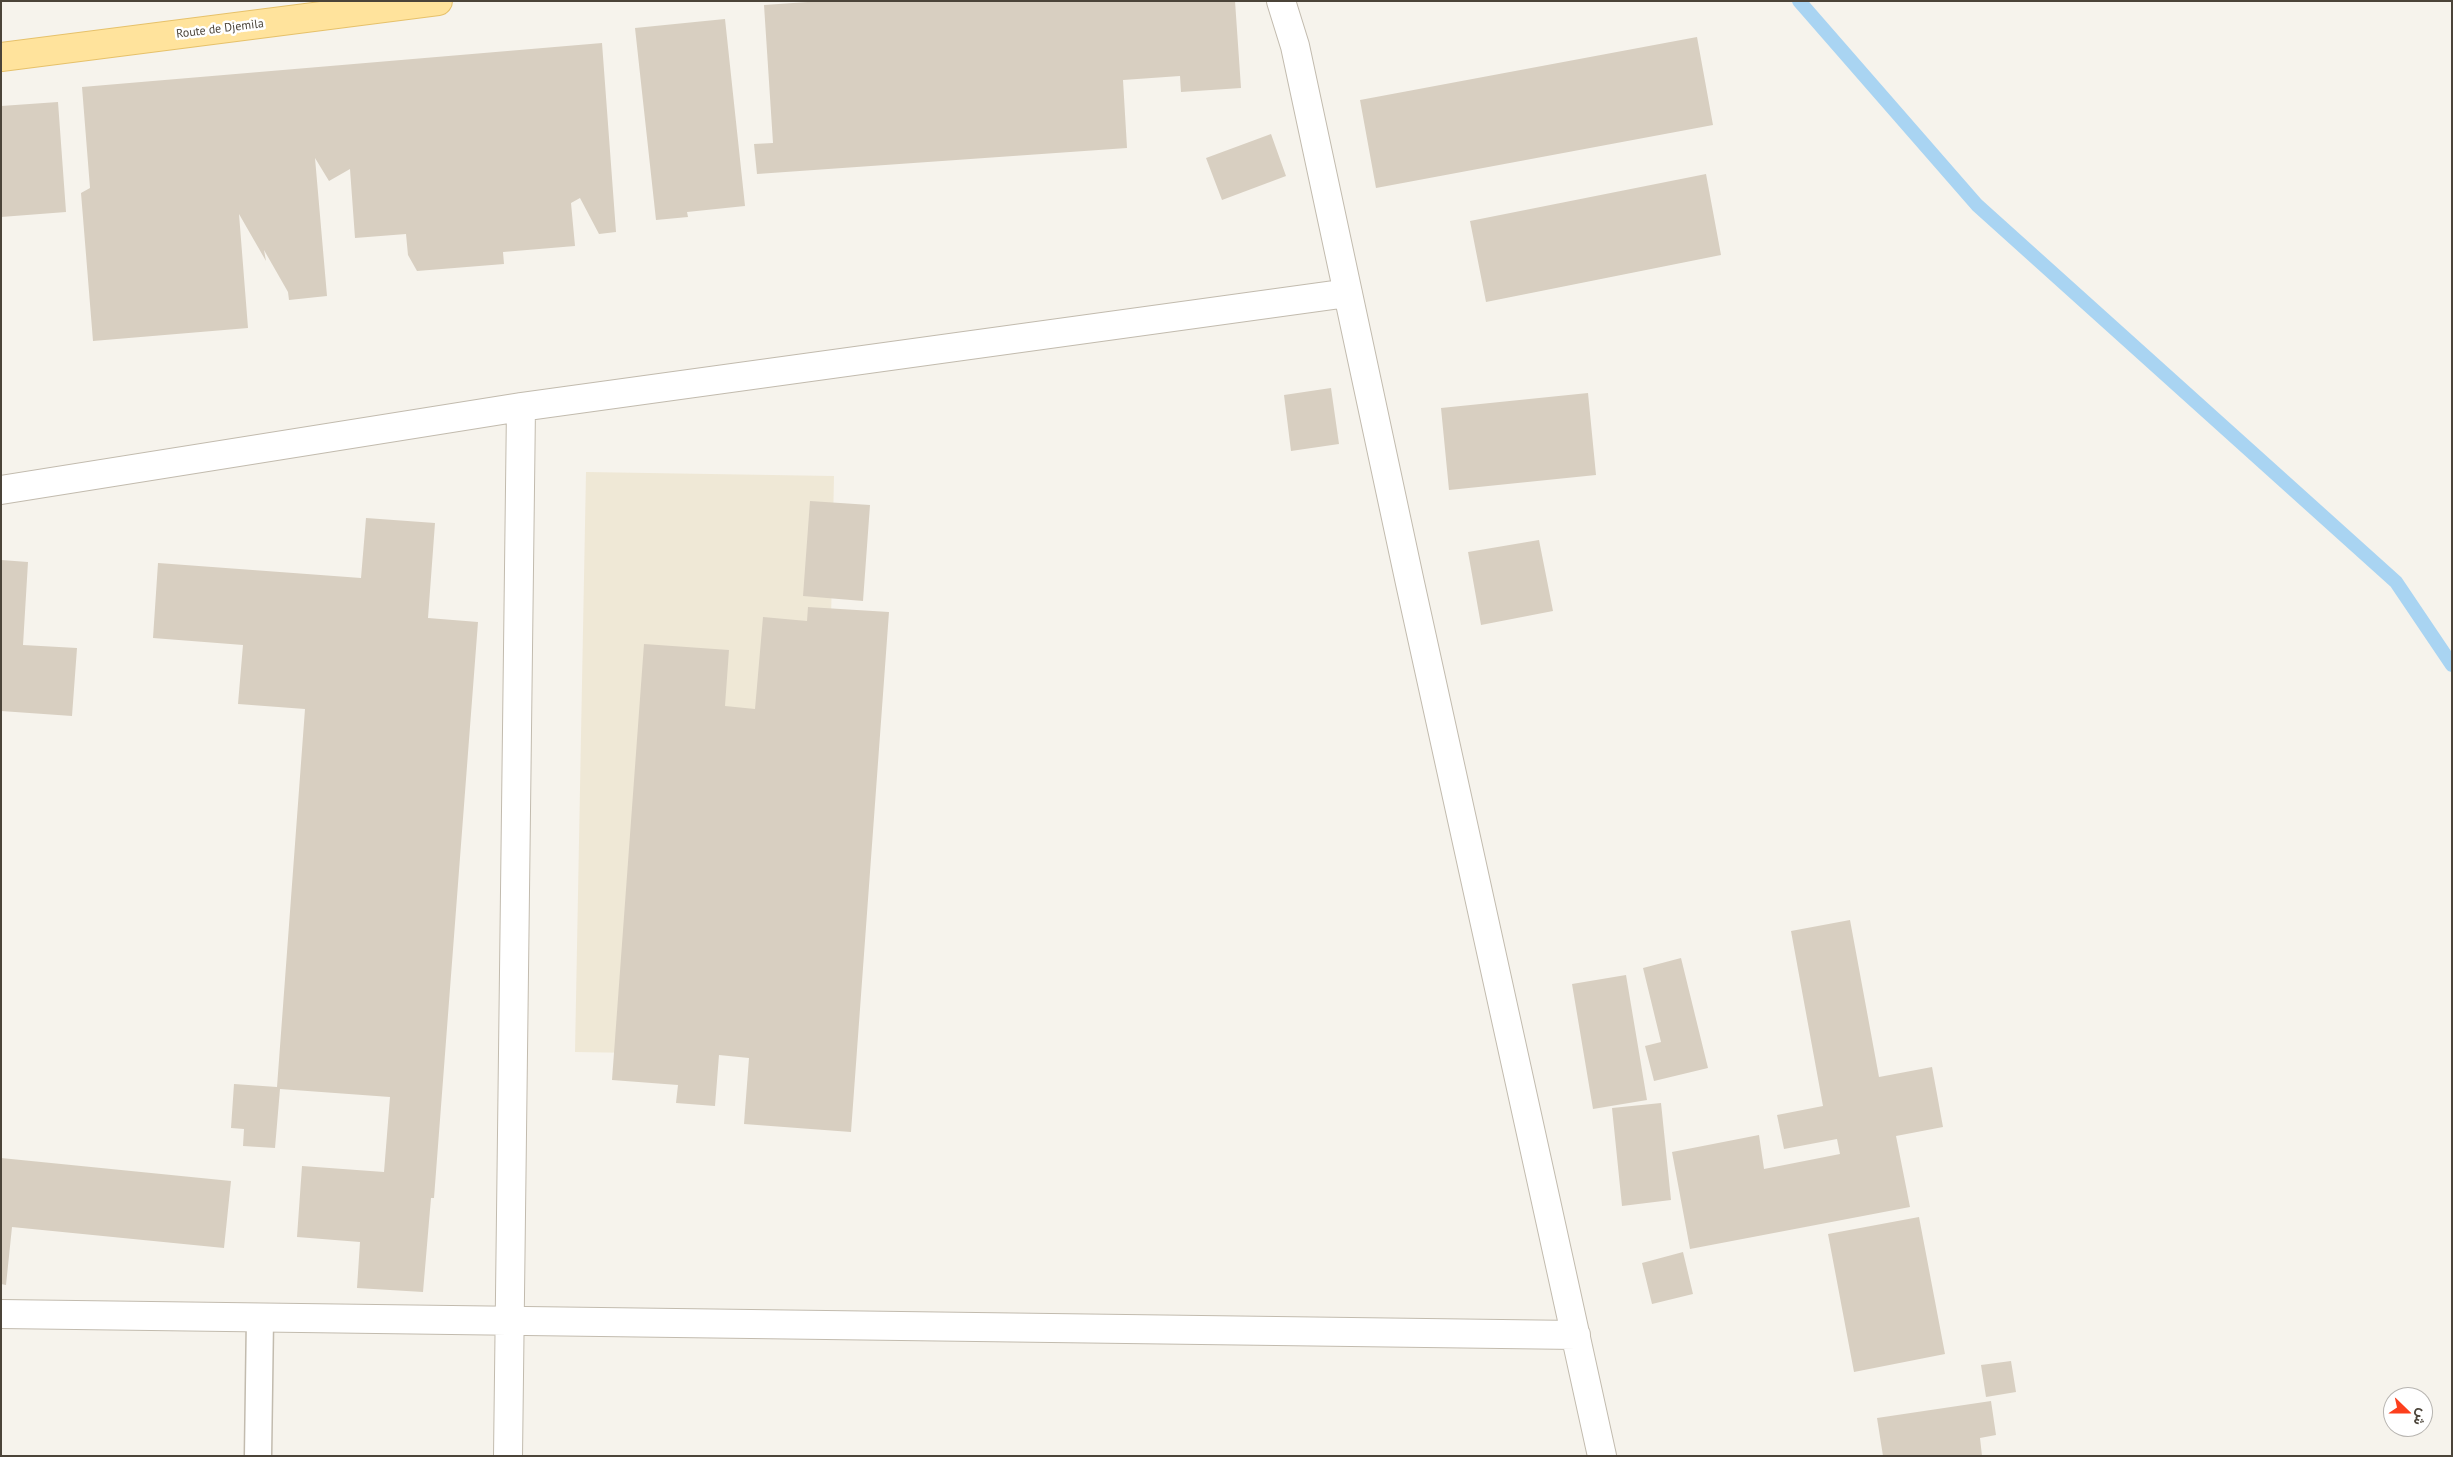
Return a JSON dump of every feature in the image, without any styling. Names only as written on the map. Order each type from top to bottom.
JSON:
[{"type":"main road","name":"Route de Djemila","points":[[1,57],[438,1]]},
{"type":"street","points":[[1282,1],[1295,46],[1602,1456]]},
{"type":"street","points":[[1,490],[522,407],[1348,293]]},
{"type":"street","points":[[508,1456],[522,407]]},
{"type":"street","points":[[1,1314],[1576,1335]]},
{"type":"lane","points":[[258,1456],[260,1318]]},
{"type":"shaded area","points":[[586,472],[834,476],[822,1056],[575,1052]]},
{"type":"building","points":[[822,1],[1235,1],[1241,88],[1181,92],[1180,76],[1123,80],[1127,148],[757,174],[754,144],[773,143],[764,5]]},
{"type":"building","points":[[725,19],[745,206],[687,212],[688,217],[656,220],[635,28]]},
{"type":"building","points":[[1697,37],[1713,125],[1376,188],[1360,100]]},
{"type":"building","points":[[602,43],[616,232],[599,234],[580,198],[571,203],[575,246],[503,252],[504,264],[417,271],[408,255],[406,234],[355,238],[350,169],[329,181],[315,158],[327,296],[289,300],[288,292],[264,250],[266,261],[239,214],[248,328],[93,341],[81,193],[90,188],[82,87]]},
{"type":"building","points":[[58,102],[66,212],[1,217],[1,106]]},
{"type":"building","points":[[1271,134],[1286,176],[1222,200],[1206,158]]},
{"type":"building","points":[[1706,174],[1721,255],[1486,302],[1470,221]]},
{"type":"building","points":[[1331,388],[1339,444],[1291,451],[1284,395]]},
{"type":"building","points":[[1588,393],[1596,475],[1449,490],[1441,408]]},
{"type":"building","points":[[810,501],[870,505],[863,601],[803,596]]},
{"type":"building","points":[[366,518],[435,523],[428,618],[478,622],[434,1198],[431,1198],[423,1292],[357,1288],[360,1242],[297,1237],[302,1166],[384,1172],[390,1097],[280,1089],[275,1148],[243,1146],[244,1129],[231,1128],[234,1084],[277,1087],[305,709],[238,704],[243,645],[153,638],[158,563],[361,578]]},
{"type":"building","points":[[1539,540],[1553,611],[1481,625],[1468,552]]},
{"type":"building","points":[[1,560],[28,562],[23,645],[77,648],[72,716],[1,711]]},
{"type":"building","points":[[808,607],[889,612],[851,1132],[744,1124],[749,1058],[719,1055],[715,1106],[676,1103],[678,1085],[612,1080],[644,644],[729,650],[725,706],[755,709],[763,617],[807,621]]},
{"type":"building","points":[[1850,920],[1879,1077],[1932,1067],[1943,1127],[1896,1136],[1910,1207],[1690,1249],[1672,1152],[1759,1135],[1764,1169],[1840,1154],[1837,1139],[1784,1149],[1777,1115],[1823,1106],[1791,931]]},
{"type":"building","points":[[1681,958],[1708,1068],[1654,1081],[1645,1046],[1661,1042],[1643,968]]},
{"type":"building","points":[[1626,975],[1647,1100],[1593,1109],[1572,984]]},
{"type":"building","points":[[1661,1103],[1671,1200],[1622,1206],[1612,1108]]},
{"type":"building","points":[[1,1158],[231,1181],[224,1248],[12,1227],[6,1285],[1,1284]]},
{"type":"building","points":[[1919,1217],[1945,1354],[1854,1372],[1828,1234]]},
{"type":"building","points":[[1683,1252],[1693,1294],[1652,1304],[1642,1263]]},
{"type":"building","points":[[2011,1361],[2016,1392],[1986,1397],[1981,1365]]},
{"type":"building","points":[[1991,1401],[1996,1435],[1980,1438],[1982,1456],[1883,1456],[1877,1418]]},
{"type":"waterway","points":[[1799,1],[1977,205],[2396,582],[2452,665]]}]
